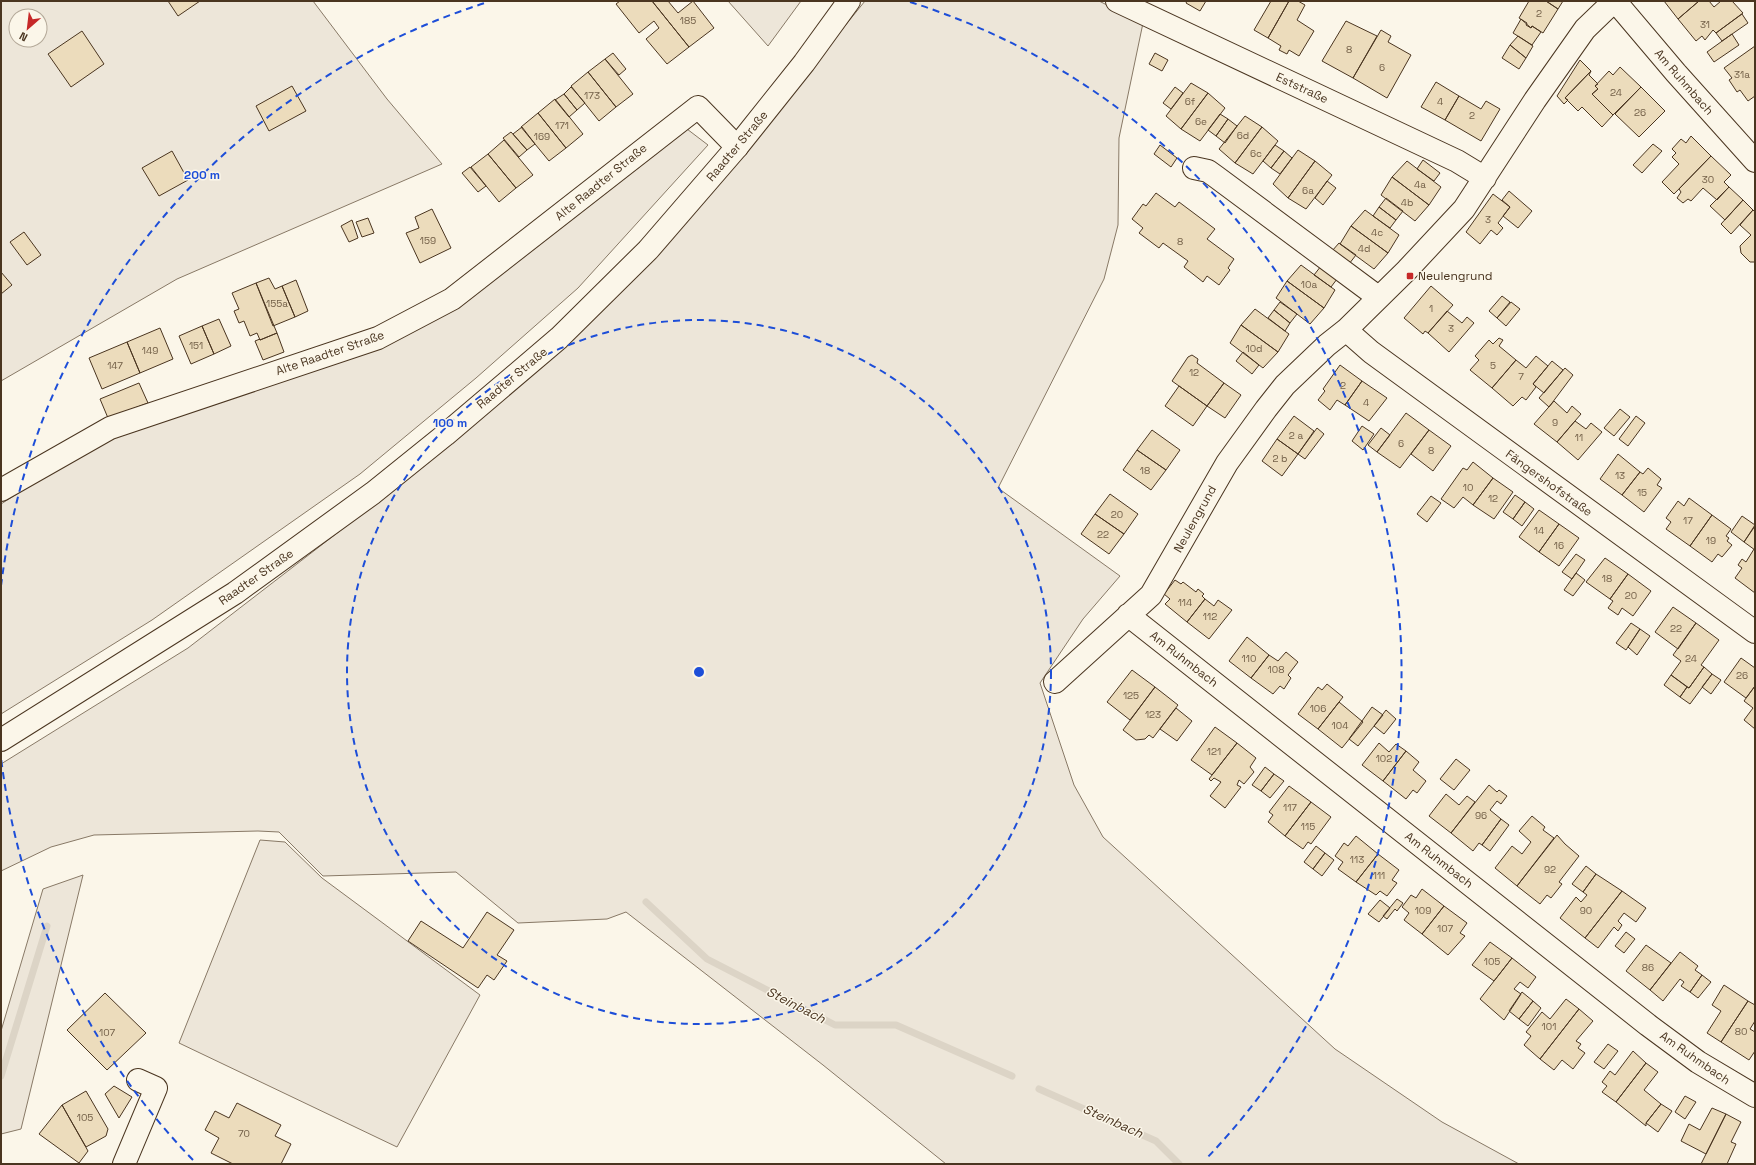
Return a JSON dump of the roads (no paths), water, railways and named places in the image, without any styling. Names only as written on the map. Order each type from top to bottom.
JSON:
[{"type":"street","name":"Raadter Straße","points":[[1,740],[235,593],[373,493],[445,435],[559,338],[648,250],[736,147],[804,62],[849,1]]},
{"type":"street","name":"Eststraße","points":[[1117,1],[1449,158],[1485,178]]},
{"type":"street","name":"Neulengrund","points":[[1055,682],[1150,595],[1227,463],[1253,425],[1285,385],[1327,345],[1346,330],[1438,238],[1464,209],[1535,100],[1585,29],[1615,1]]},
{"type":"street","name":"Am Ruhmbach","points":[[1615,1],[1676,74],[1755,161]]},
{"type":"street","name":"Alte Raadter Straße","points":[[1,490],[110,428],[378,338],[452,299],[698,107],[736,147]]},
{"type":"street","points":[[1194,168],[1208,171],[1216,176],[1378,297]]},
{"type":"street","name":"Fängershofstraße","points":[[1346,330],[1389,365],[1755,632]]},
{"type":"street","name":"Am Ruhmbach","points":[[1128,615],[1648,1025],[1698,1062],[1755,1096]]},
{"type":"street","points":[[124,1164],[156,1088],[138,1080]]},
{"type":"waterway","name":"Steinbach","points":[[646,902],[707,959],[835,1025],[896,1025],[1012,1076]]},
{"type":"waterway","points":[[1,1076],[47,926]]},
{"type":"waterway","name":"Steinbach","points":[[1039,1089],[1156,1141],[1179,1164]]},
{"type":"place","name":"Neulengrund","points":[[1410,276]]}]
